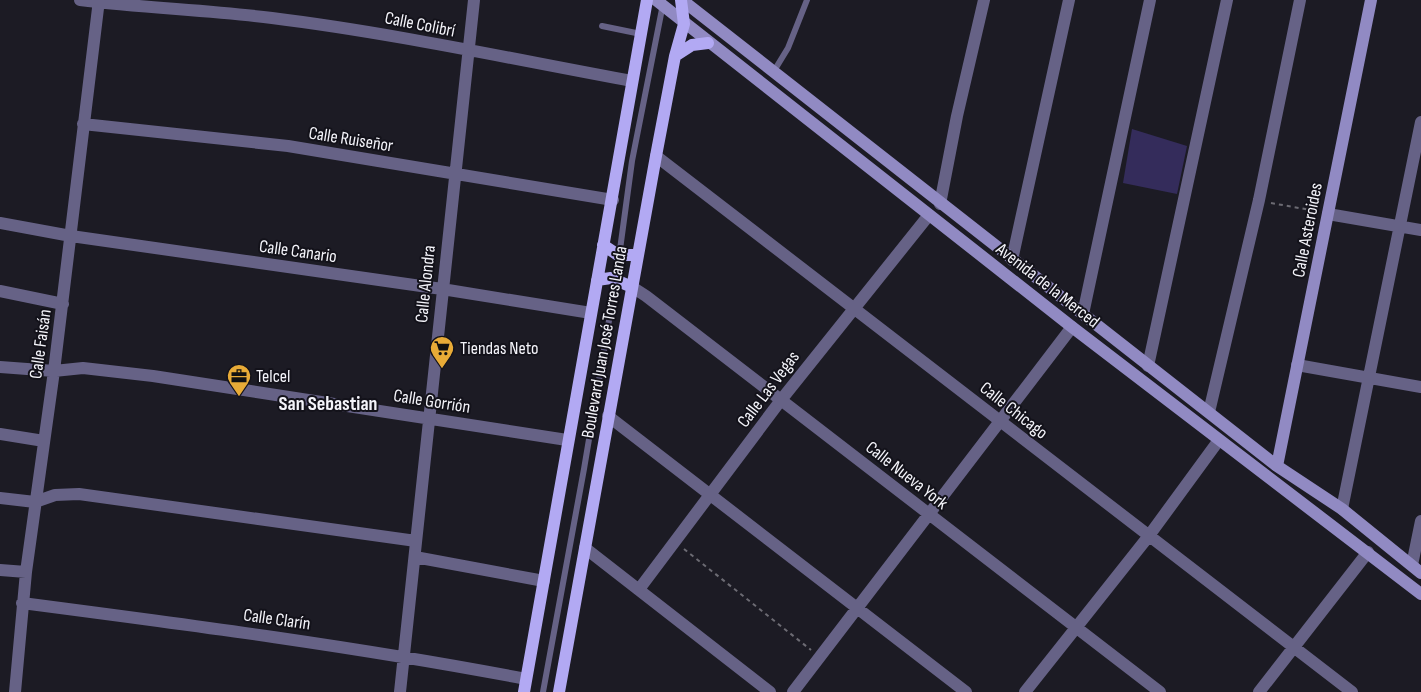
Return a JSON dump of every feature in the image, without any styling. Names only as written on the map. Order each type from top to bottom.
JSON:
[{"type":"main road","name":"Boulevard Juan José Torres Landa","points":[[524,692],[567,440],[647,0]]},
{"type":"main road","name":"Boulevard Juan José Torres Landa","points":[[559,692],[656,156],[675,56],[684,24],[682,0]]},
{"type":"main road","points":[[675,56],[692,45],[708,43]]},
{"type":"main road","points":[[603,245],[618,255],[638,255]]},
{"type":"main road","points":[[597,280],[606,277],[616,279],[632,287]]},
{"type":"street","name":"Calle Colibrí","points":[[80,0],[99,0],[272,18],[410,38],[468,52],[632,81]]},
{"type":"street","name":"Calle Faisán","points":[[14,692],[22,604],[63,304],[99,0]]},
{"type":"street","name":"Calle Alondra","points":[[400,692],[474,0]]},
{"type":"street","name":"Avenida de la Merced","points":[[682,0],[940,204],[1277,466],[1342,509],[1417,569]]},
{"type":"street","points":[[940,204],[984,0]]},
{"type":"street","points":[[1012,260],[1069,0]]},
{"type":"street","points":[[1082,314],[1150,0]]},
{"type":"street","points":[[1148,366],[1227,0]]},
{"type":"street","points":[[1209,412],[1259,200],[1300,0]]},
{"type":"street","name":"Calle Asteroides","points":[[1277,466],[1371,0]]},
{"type":"street","name":"Avenida de la Merced","points":[[660,3],[708,43],[1072,327],[1421,594]]},
{"type":"street","points":[[1342,509],[1421,122]]},
{"type":"street","name":"Calle Ruiseñor","points":[[83,124],[288,146],[612,200]]},
{"type":"street","name":"Calle Chicago","points":[[656,156],[1000,423],[1064,470],[1148,537],[1295,646],[1352,692]]},
{"type":"street","points":[[1328,214],[1421,230]]},
{"type":"street","name":"Calle Las Vegas","points":[[640,588],[712,495],[781,400],[929,215]]},
{"type":"street","name":"Calle Canario","points":[[0,223],[71,236],[442,289],[591,313]]},
{"type":"street","name":"Calle Nueva York","points":[[632,287],[781,400],[1074,628],[1160,692]]},
{"type":"street","points":[[0,291],[63,304]]},
{"type":"street","points":[[793,692],[1072,327]]},
{"type":"street","points":[[1297,365],[1421,387]]},
{"type":"street","name":"Calle Gorrión","points":[[0,367],[54,371],[83,368],[153,376],[567,440]]},
{"type":"street","points":[[608,416],[966,692]]},
{"type":"street","points":[[0,434],[44,441]]},
{"type":"street","points":[[1025,692],[1148,537],[1219,440]]},
{"type":"street","points":[[0,498],[35,502],[55,494],[79,494],[416,541]]},
{"type":"street","points":[[1417,569],[1421,521]]},
{"type":"street","points":[[585,548],[640,588],[770,692]]},
{"type":"street","points":[[1259,692],[1368,552]]},
{"type":"street","points":[[415,557],[544,580]]},
{"type":"street","points":[[0,570],[26,572]]},
{"type":"street","name":"Calle Clarín","points":[[22,604],[253,633],[404,656],[526,679]]},
{"type":"lane","points":[[774,71],[788,48],[808,0]]},
{"type":"lane","points":[[543,692],[584,469],[616,279],[632,161],[660,3]]},
{"type":"lane","points":[[602,26],[641,34]]},
{"type":"path","points":[[1259,200],[1328,214]]},
{"type":"path","points":[[676,542],[820,658]]},
{"type":"shaded area","points":[[1132,129],[1187,146],[1177,194],[1123,183]]},
{"type":"place","name":"Tiendas Neto","points":[[442,369]]},
{"type":"place","name":"Telcel","points":[[239,397]]},
{"type":"district","name":"San Sebastian","points":[[328,403]]}]
